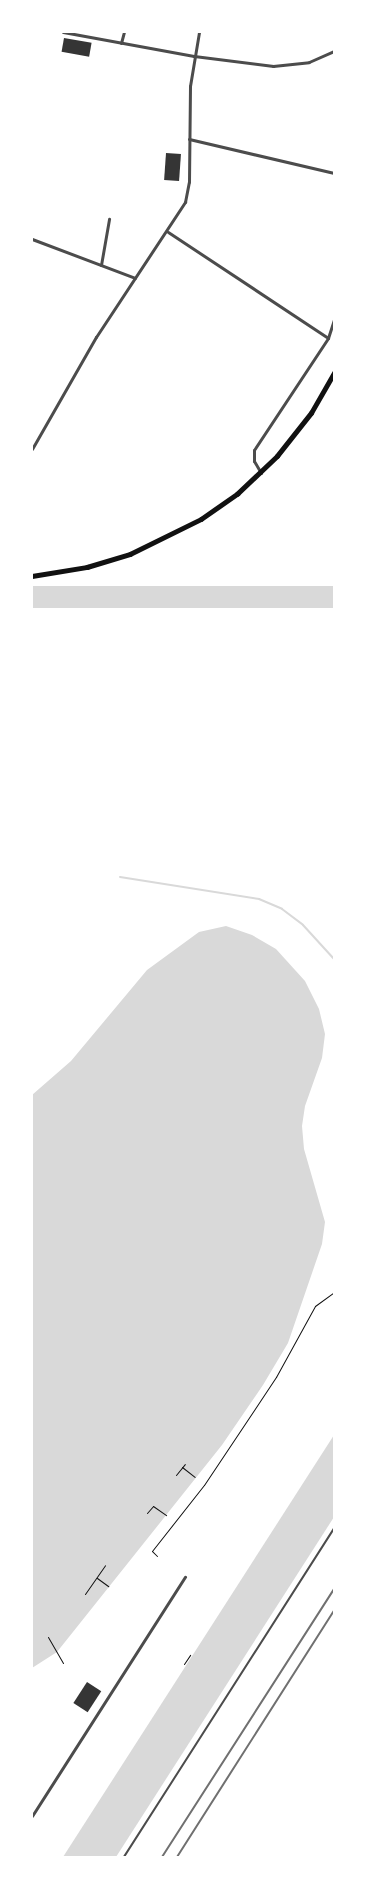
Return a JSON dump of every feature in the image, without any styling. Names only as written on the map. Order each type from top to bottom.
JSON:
[{"type":"main road","points":[[32,576],[87,567],[156,544],[201,519],[261,473],[311,413],[334,374]]},
{"type":"street","points":[[63,32],[194,56],[281,66],[309,62],[334,51]]},
{"type":"street","points":[[121,43],[124,32]]},
{"type":"street","points":[[32,449],[96,337],[135,278],[168,232],[187,192],[194,56],[199,32]]},
{"type":"street","points":[[189,139],[334,173]]},
{"type":"street","points":[[101,265],[109,219]]},
{"type":"street","points":[[168,232],[328,338]]},
{"type":"street","points":[[32,239],[135,278]]},
{"type":"street","points":[[261,473],[254,461],[254,450],[328,338],[334,319]]},
{"type":"street","points":[[32,1816],[185,1577]]},
{"type":"lane","points":[[124,1857],[334,1528]]},
{"type":"path","points":[[157,1556],[152,1551],[204,1485],[276,1377],[315,1306],[334,1292]]},
{"type":"path","points":[[176,1475],[185,1464]]},
{"type":"path","points":[[182,1467],[195,1477]]},
{"type":"path","points":[[147,1513],[153,1506],[166,1516]]},
{"type":"path","points":[[85,1594],[105,1565]]},
{"type":"path","points":[[96,1578],[108,1586]]},
{"type":"path","points":[[48,1637],[64,1663]]},
{"type":"path","points":[[184,1664],[190,1655]]},
{"type":"shaded area","points":[[32,586],[334,586],[334,608],[32,608]]},
{"type":"shaded area","points":[[226,926],[252,935],[276,949],[305,981],[319,1009],[325,1034],[322,1058],[305,1106],[302,1126],[304,1149],[325,1222],[322,1244],[288,1343],[263,1385],[222,1445],[57,1652],[32,1668],[32,1095],[71,1061],[147,970],[199,932]]},
{"type":"shaded area","points":[[334,1435],[334,1517],[116,1857],[63,1857]]},
{"type":"building","points":[[64,38],[92,43],[89,57],[62,52]]},
{"type":"building","points":[[166,153],[181,154],[179,181],[164,180]]},
{"type":"building","points":[[87,1682],[101,1691],[88,1712],[73,1703]]},
{"type":"waterway","points":[[120,877],[259,899],[282,909],[303,925],[334,959]]},
{"type":"railway","points":[[162,1857],[334,1589]]},
{"type":"railway","points":[[177,1857],[334,1611]]}]
